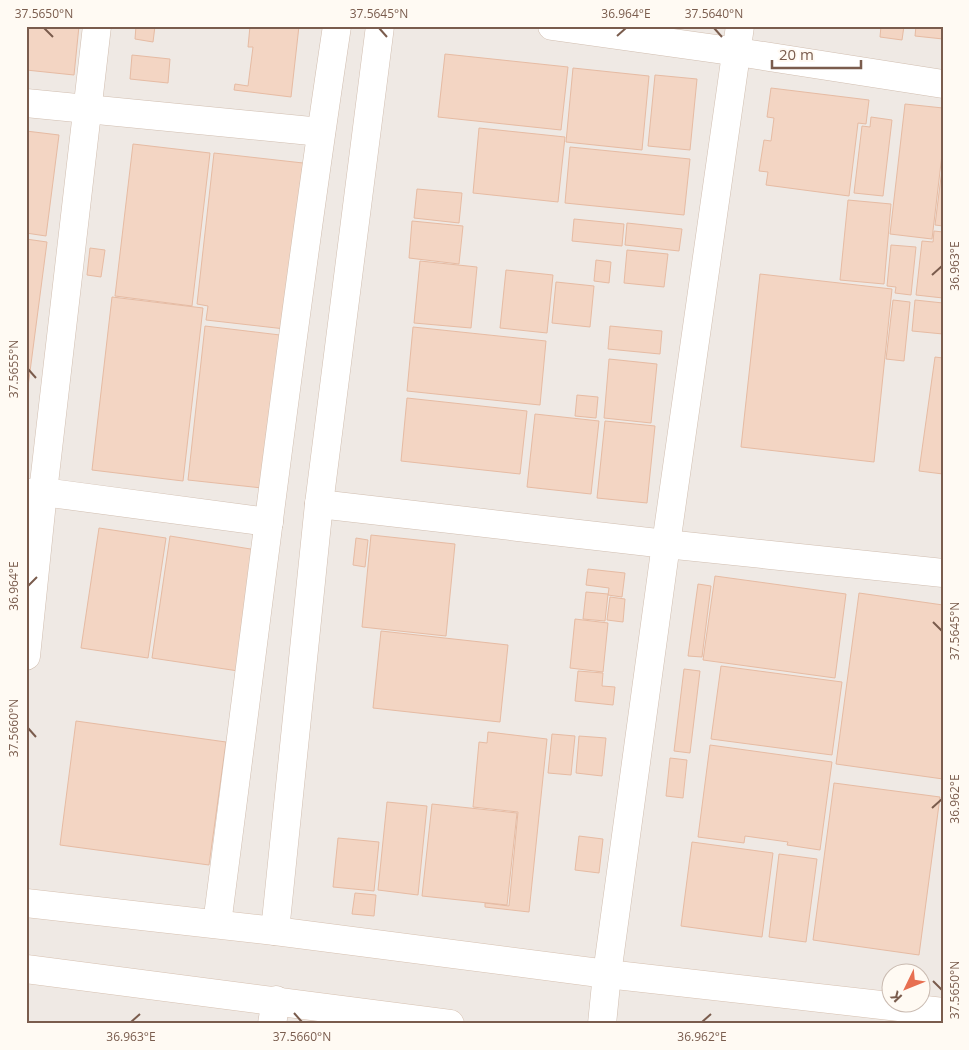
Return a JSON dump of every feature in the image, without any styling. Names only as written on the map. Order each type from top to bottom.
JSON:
[{"type":"street","points":[[26,656],[34,493],[97,26]]},
{"type":"street","points":[[217,924],[321,132],[337,26]]},
{"type":"street","points":[[275,931],[319,504],[380,26]]},
{"type":"street","points":[[552,26],[739,39],[943,84]]},
{"type":"street","points":[[602,1024],[607,974],[666,544],[739,39]]},
{"type":"street","points":[[26,103],[321,132]]},
{"type":"street","points":[[34,493],[269,522]]},
{"type":"street","points":[[319,504],[666,544],[943,573]]},
{"type":"street","points":[[26,902],[275,931],[607,974],[943,1012]]},
{"type":"street","points":[[26,968],[274,1012],[450,1024]]},
{"type":"shaded area","points":[[26,26],[943,26],[943,1024],[26,1024]]},
{"type":"building","points":[[26,26],[79,26],[74,75],[26,70]]},
{"type":"building","points":[[136,26],[155,26],[153,42],[135,39]]},
{"type":"building","points":[[250,26],[299,26],[291,97],[234,90],[235,84],[248,86],[253,47],[248,47]]},
{"type":"building","points":[[881,26],[904,26],[902,40],[880,37]]},
{"type":"building","points":[[916,26],[943,26],[943,39],[915,36]]},
{"type":"building","points":[[445,54],[568,67],[561,130],[438,117]]},
{"type":"building","points":[[132,55],[170,59],[168,83],[130,79]]},
{"type":"building","points":[[573,68],[649,76],[642,150],[566,142]]},
{"type":"building","points":[[655,75],[697,79],[690,150],[648,146]]},
{"type":"building","points":[[771,88],[869,100],[866,124],[858,123],[849,196],[766,185],[768,172],[759,171],[764,140],[771,141],[774,118],[767,117]]},
{"type":"building","points":[[905,104],[943,108],[943,146],[932,239],[890,234]]},
{"type":"building","points":[[871,117],[892,120],[883,196],[854,193],[862,126],[870,127]]},
{"type":"building","points":[[479,128],[565,137],[558,202],[473,193]]},
{"type":"building","points":[[26,131],[59,135],[46,236],[26,233]]},
{"type":"building","points":[[133,144],[210,153],[192,306],[115,296]]},
{"type":"building","points":[[570,147],[690,159],[684,215],[565,203]]},
{"type":"building","points":[[214,153],[303,163],[285,329],[206,320],[208,306],[197,304]]},
{"type":"building","points":[[943,161],[943,226],[935,225]]},
{"type":"building","points":[[417,189],[462,193],[459,223],[414,218]]},
{"type":"building","points":[[848,200],[891,204],[884,284],[840,280]]},
{"type":"building","points":[[574,219],[624,224],[622,246],[572,241]]},
{"type":"building","points":[[412,221],[463,226],[459,264],[409,258]]},
{"type":"building","points":[[627,223],[682,229],[679,251],[625,245]]},
{"type":"building","points":[[934,231],[943,232],[943,298],[916,295],[922,241],[933,242]]},
{"type":"building","points":[[26,239],[47,242],[26,402]]},
{"type":"building","points":[[891,245],[916,247],[911,295],[895,293],[896,287],[887,286]]},
{"type":"building","points":[[90,248],[105,250],[101,277],[87,275]]},
{"type":"building","points":[[627,250],[668,254],[664,287],[624,283]]},
{"type":"building","points":[[596,260],[611,262],[609,283],[594,281]]},
{"type":"building","points":[[420,261],[477,267],[471,328],[414,323]]},
{"type":"building","points":[[506,270],[553,275],[547,333],[500,328]]},
{"type":"building","points":[[760,274],[892,289],[874,462],[741,447]]},
{"type":"building","points":[[556,282],[594,286],[590,327],[552,323]]},
{"type":"building","points":[[112,297],[203,308],[183,481],[92,470]]},
{"type":"building","points":[[893,300],[910,302],[904,361],[886,359]]},
{"type":"building","points":[[915,300],[943,303],[943,334],[912,331]]},
{"type":"building","points":[[205,326],[280,335],[262,488],[188,480]]},
{"type":"building","points":[[610,326],[662,331],[660,354],[608,349]]},
{"type":"building","points":[[413,327],[546,341],[540,405],[407,391]]},
{"type":"building","points":[[935,357],[943,358],[943,474],[919,471]]},
{"type":"building","points":[[609,359],[657,364],[651,423],[604,418]]},
{"type":"building","points":[[577,395],[598,397],[596,418],[575,416]]},
{"type":"building","points":[[407,398],[527,411],[520,474],[401,461]]},
{"type":"building","points":[[535,414],[599,421],[591,494],[527,487]]},
{"type":"building","points":[[605,421],[655,426],[647,503],[597,498]]},
{"type":"building","points":[[99,528],[166,538],[148,658],[81,648]]},
{"type":"building","points":[[371,535],[455,544],[446,636],[362,627]]},
{"type":"building","points":[[170,536],[263,551],[245,672],[152,658]]},
{"type":"building","points":[[356,538],[368,540],[365,567],[353,565]]},
{"type":"building","points":[[588,569],[625,573],[622,597],[608,595],[609,588],[586,585]]},
{"type":"building","points":[[715,576],[846,594],[835,678],[703,660]]},
{"type":"building","points":[[698,584],[711,586],[702,657],[688,656]]},
{"type":"building","points":[[586,592],[608,594],[605,621],[583,619]]},
{"type":"building","points":[[859,593],[943,605],[943,779],[836,764]]},
{"type":"building","points":[[610,597],[625,599],[623,622],[607,620]]},
{"type":"building","points":[[575,619],[608,623],[603,672],[570,668]]},
{"type":"building","points":[[381,631],[508,645],[500,722],[373,708]]},
{"type":"building","points":[[721,666],[842,682],[832,755],[711,739]]},
{"type":"building","points":[[684,669],[700,671],[690,753],[674,751]]},
{"type":"building","points":[[578,671],[603,673],[602,686],[615,687],[613,705],[575,701]]},
{"type":"building","points":[[76,721],[226,742],[209,865],[60,845]]},
{"type":"building","points":[[488,732],[547,739],[529,912],[485,907],[485,903],[509,906],[518,812],[473,807],[479,742],[487,743]]},
{"type":"building","points":[[552,734],[575,736],[571,775],[548,773]]},
{"type":"building","points":[[579,736],[606,738],[602,776],[576,773]]},
{"type":"building","points":[[710,745],[832,762],[820,850],[787,845],[788,842],[745,836],[744,843],[698,837]]},
{"type":"building","points":[[670,758],[687,760],[683,798],[666,796]]},
{"type":"building","points":[[834,783],[940,797],[919,955],[813,940]]},
{"type":"building","points":[[387,802],[427,806],[418,895],[378,890]]},
{"type":"building","points":[[432,804],[517,813],[507,905],[422,896]]},
{"type":"building","points":[[579,836],[603,839],[599,873],[575,870]]},
{"type":"building","points":[[338,838],[379,842],[374,891],[333,887]]},
{"type":"building","points":[[692,842],[773,853],[762,937],[681,926]]},
{"type":"building","points":[[779,854],[817,859],[806,942],[769,937]]},
{"type":"building","points":[[355,893],[376,895],[374,916],[352,914]]}]
